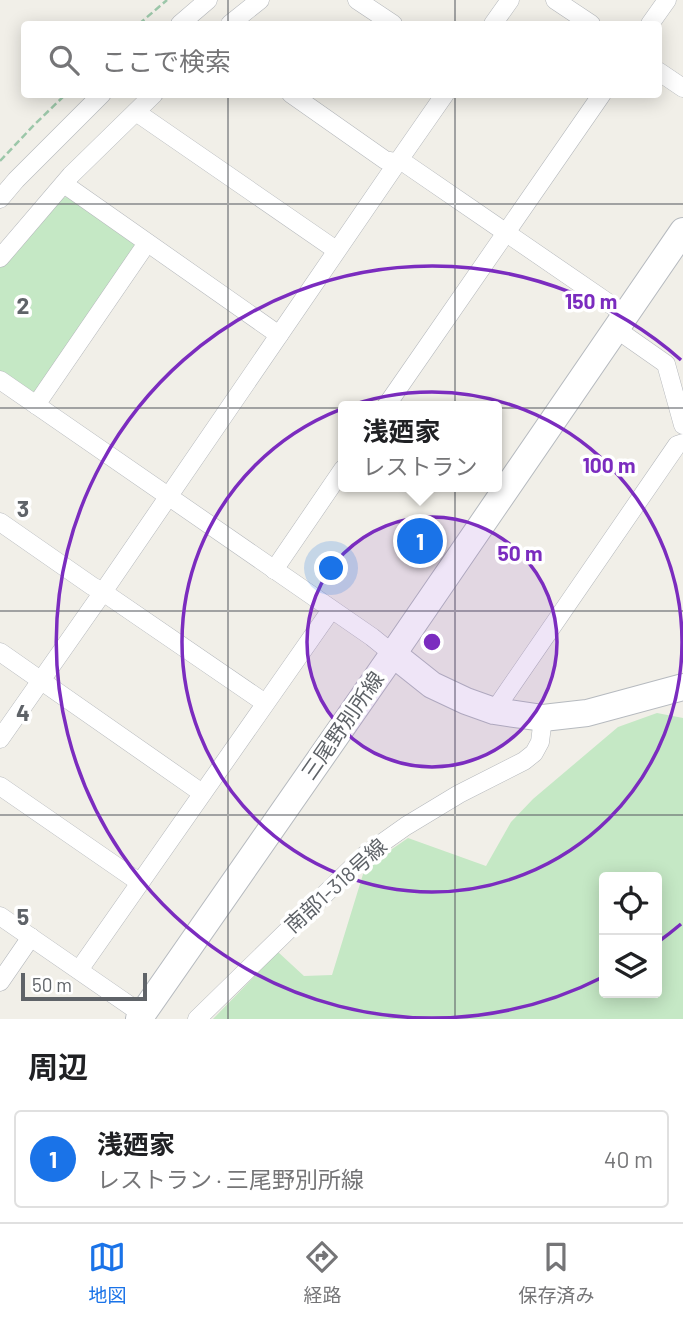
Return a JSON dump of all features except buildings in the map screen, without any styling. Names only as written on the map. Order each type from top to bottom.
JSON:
[{"type":"main road","points":[[393,654],[683,230]]},
{"type":"main road","name":"三尾野別所線","points":[[141,1016],[393,654],[432,685],[466,701],[494,711],[543,718],[587,713],[683,687]]},
{"type":"street","points":[[184,21],[208,0]]},
{"type":"street","points":[[234,21],[260,0]]},
{"type":"street","points":[[357,0],[388,21]]},
{"type":"street","points":[[496,21],[510,0]]},
{"type":"street","points":[[555,0],[586,21]]},
{"type":"street","points":[[652,21],[667,0]]},
{"type":"street","points":[[662,73],[683,88]]},
{"type":"street","points":[[0,199],[98,98]]},
{"type":"street","points":[[0,258],[95,150],[151,98]]},
{"type":"street","points":[[297,98],[385,160],[406,164],[505,233],[621,322],[666,365],[683,425]]},
{"type":"street","points":[[0,739],[442,98]]},
{"type":"street","points":[[389,401],[599,98]]},
{"type":"street","points":[[136,112],[336,250]]},
{"type":"street","points":[[64,184],[279,335]]},
{"type":"street","points":[[36,405],[147,243]]},
{"type":"street","points":[[0,380],[372,636],[393,654]]},
{"type":"street","points":[[494,711],[677,445],[683,443]]},
{"type":"street","points":[[274,570],[338,476]]},
{"type":"street","points":[[0,522],[265,703]]},
{"type":"street","points":[[79,970],[331,610]]},
{"type":"street","points":[[0,652],[202,793]]},
{"type":"street","name":"南部1-318号線","points":[[197,1019],[365,855],[459,794],[524,761],[534,752],[540,741],[543,718]]},
{"type":"street","points":[[0,786],[139,882]]},
{"type":"street","points":[[0,916],[141,1016]]},
{"type":"street","points":[[0,982],[31,937]]},
{"type":"path","points":[[142,21],[167,0]]},
{"type":"path","points":[[0,161],[62,98]]},
{"type":"green space","points":[[67,197],[134,244],[135,252],[40,391],[31,392],[0,371],[0,265],[59,198]]},
{"type":"green space","points":[[657,713],[683,718],[683,1019],[213,1019],[278,952],[304,976],[332,975],[364,871],[408,838],[486,866],[511,822],[533,799],[618,727]]},
{"type":"place","name":"浅廼家","points":[[420,541]]}]
